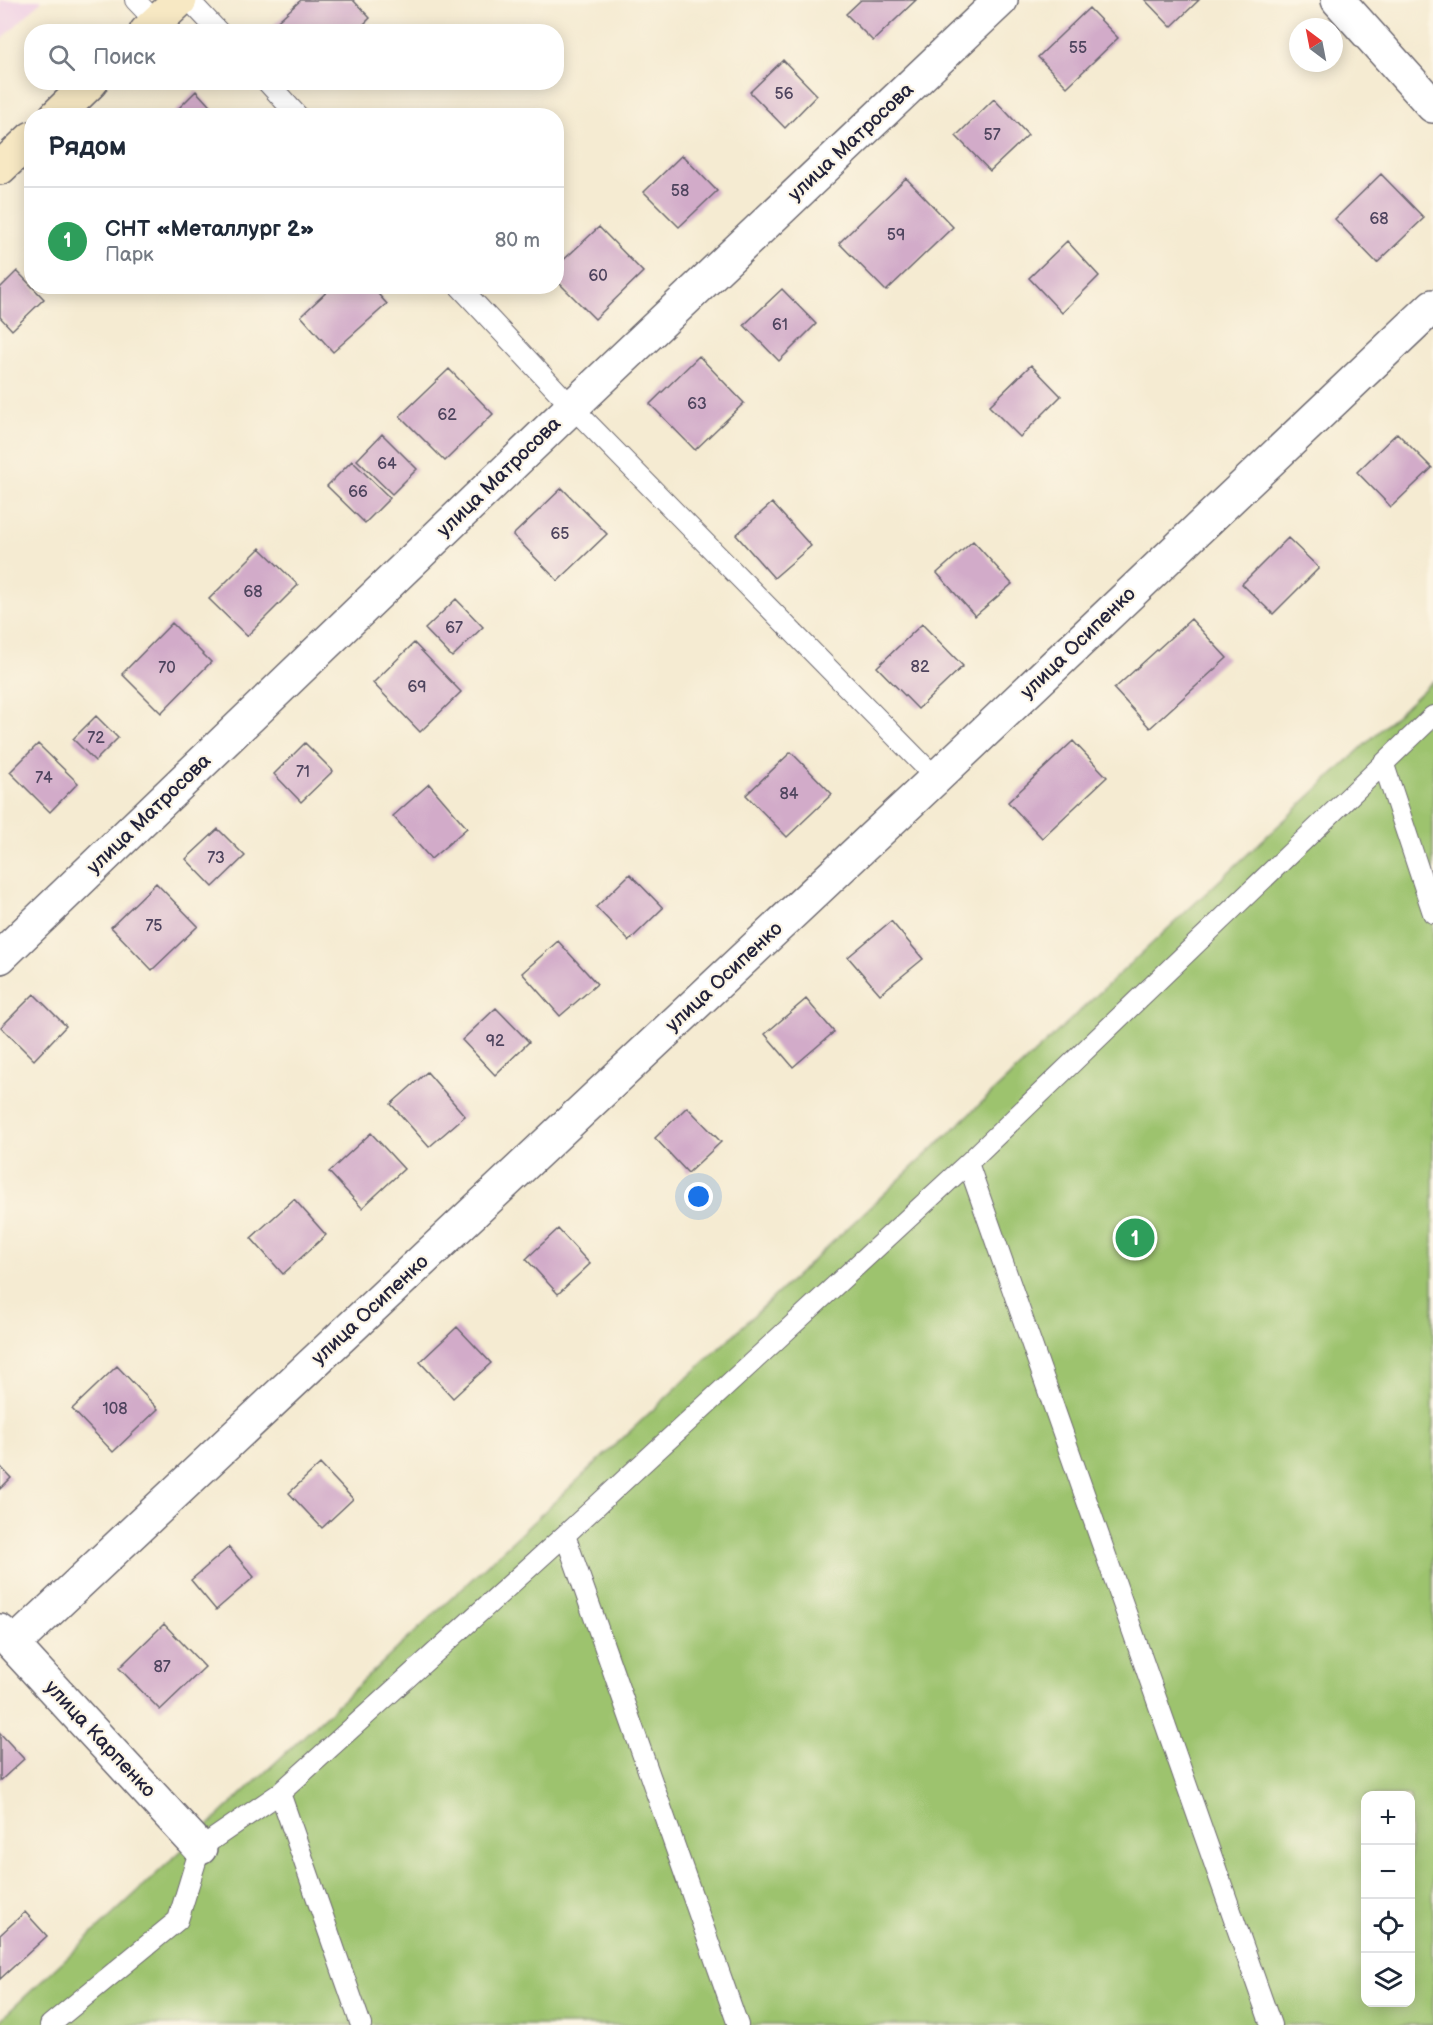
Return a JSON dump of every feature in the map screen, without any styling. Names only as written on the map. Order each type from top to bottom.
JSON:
[{"type":"main road","points":[[146,18],[180,0]]},
{"type":"main road","points":[[64,108],[83,90]]},
{"type":"main road","points":[[0,168],[24,146]]},
{"type":"street","name":"улица Матросова","points":[[0,957],[572,407],[1001,0]]},
{"type":"street","points":[[1338,0],[1433,106]]},
{"type":"street","name":"улица Осипенко","points":[[7,1638],[936,778],[1433,306]]},
{"type":"street","name":"улица Карпенко","points":[[7,1638],[200,1848]]},
{"type":"lane","points":[[189,0],[212,24]]},
{"type":"lane","points":[[274,90],[291,108]]},
{"type":"lane","points":[[466,294],[572,407],[936,778]]},
{"type":"lane","points":[[50,2025],[178,1920],[200,1848],[280,1793],[566,1535],[968,1163],[1433,716]]},
{"type":"lane","points":[[1384,765],[1433,913]]},
{"type":"lane","points":[[968,1163],[1271,2025]]},
{"type":"lane","points":[[566,1535],[738,2025]]},
{"type":"lane","points":[[280,1793],[360,2025]]},
{"type":"shaded area","points":[[0,0],[42,0],[0,41]]},
{"type":"green space","points":[[1433,681],[1433,2025],[0,2025],[0,2020]]},
{"type":"building","points":[[301,0],[353,0],[370,18],[364,24],[274,24]]},
{"type":"building","points":[[861,0],[916,0],[873,41],[846,14]]},
{"type":"building","points":[[1145,0],[1199,0],[1171,27]]},
{"type":"building","points":[[1089,8],[1118,38],[1067,87],[1038,57]]},
{"type":"building","points":[[783,60],[817,95],[785,128],[750,92]]},
{"type":"building","points":[[196,91],[212,108],[179,108]]},
{"type":"building","points":[[994,99],[1028,135],[990,171],[956,136]]},
{"type":"building","points":[[682,155],[717,191],[679,227],[644,192]]},
{"type":"building","points":[[1381,174],[1424,218],[1377,263],[1335,219]]},
{"type":"building","points":[[906,178],[953,227],[886,291],[839,243]]},
{"type":"building","points":[[599,227],[643,272],[595,319],[564,288],[564,260]]},
{"type":"building","points":[[1067,241],[1099,276],[1062,313],[1029,278]]},
{"type":"building","points":[[17,271],[24,278],[24,294],[39,294],[44,299],[12,330],[0,317],[0,288]]},
{"type":"building","points":[[782,289],[816,324],[779,361],[744,325]]},
{"type":"building","points":[[324,294],[378,294],[387,304],[333,352],[301,316]]},
{"type":"building","points":[[699,356],[744,403],[695,450],[650,404]]},
{"type":"building","points":[[1031,365],[1061,396],[1020,437],[989,406]]},
{"type":"building","points":[[449,369],[493,414],[445,461],[400,416]]},
{"type":"building","points":[[1397,433],[1432,468],[1391,507],[1357,472]]},
{"type":"building","points":[[382,434],[417,469],[392,494],[357,460]]},
{"type":"building","points":[[352,461],[390,498],[365,523],[327,486]]},
{"type":"building","points":[[562,488],[607,534],[558,581],[513,535]]},
{"type":"building","points":[[772,503],[811,546],[774,578],[736,535]]},
{"type":"building","points":[[1288,538],[1319,568],[1273,614],[1242,584]]},
{"type":"building","points":[[973,541],[1012,584],[975,616],[937,573]]},
{"type":"building","points":[[260,548],[298,585],[247,636],[209,599]]},
{"type":"building","points":[[456,599],[483,627],[452,657],[425,629]]},
{"type":"building","points":[[1191,619],[1227,658],[1150,728],[1114,689]]},
{"type":"building","points":[[172,623],[211,662],[161,713],[122,674]]},
{"type":"building","points":[[922,624],[963,666],[918,709],[877,667]]},
{"type":"building","points":[[414,643],[461,692],[420,732],[373,683]]},
{"type":"building","points":[[96,716],[118,738],[95,761],[73,739]]},
{"type":"building","points":[[1073,741],[1107,777],[1042,838],[1008,802]]},
{"type":"building","points":[[305,743],[333,771],[301,802],[274,774]]},
{"type":"building","points":[[38,744],[78,783],[50,812],[10,772]]},
{"type":"building","points":[[791,752],[832,794],[787,837],[746,795]]},
{"type":"building","points":[[429,784],[467,828],[431,859],[393,816]]},
{"type":"building","points":[[218,829],[245,856],[213,887],[186,859]]},
{"type":"building","points":[[630,874],[663,908],[629,941],[596,907]]},
{"type":"building","points":[[156,883],[198,926],[152,970],[111,927]]},
{"type":"building","points":[[891,921],[923,959],[880,994],[848,957]]},
{"type":"building","points":[[558,941],[597,984],[560,1016],[522,973]]},
{"type":"building","points":[[34,994],[66,1026],[34,1060],[1,1027]]},
{"type":"building","points":[[806,999],[834,1032],[793,1067],[765,1034]]},
{"type":"building","points":[[496,1008],[529,1042],[495,1075],[462,1040]]},
{"type":"building","points":[[427,1072],[465,1116],[429,1147],[391,1104]]},
{"type":"building","points":[[687,1107],[721,1142],[688,1173],[655,1138]]},
{"type":"building","points":[[371,1133],[404,1169],[362,1208],[329,1172]]},
{"type":"building","points":[[294,1199],[326,1235],[283,1274],[251,1238]]},
{"type":"building","points":[[558,1229],[590,1264],[558,1294],[526,1259]]},
{"type":"building","points":[[457,1327],[491,1363],[453,1398],[420,1362]]},
{"type":"building","points":[[117,1366],[158,1409],[113,1452],[72,1409]]},
{"type":"building","points":[[320,1464],[353,1499],[322,1528],[289,1493]]},
{"type":"building","points":[[0,1466],[11,1478],[0,1489]]},
{"type":"building","points":[[229,1547],[254,1577],[216,1610],[191,1580]]},
{"type":"building","points":[[164,1624],[205,1667],[160,1710],[119,1668]]},
{"type":"building","points":[[0,1733],[24,1759],[0,1781]]},
{"type":"building","points":[[25,1912],[47,1936],[0,1979],[0,1935]]},
{"type":"place","name":"СНТ «Металлург 2»","points":[[1135,1238]]}]
